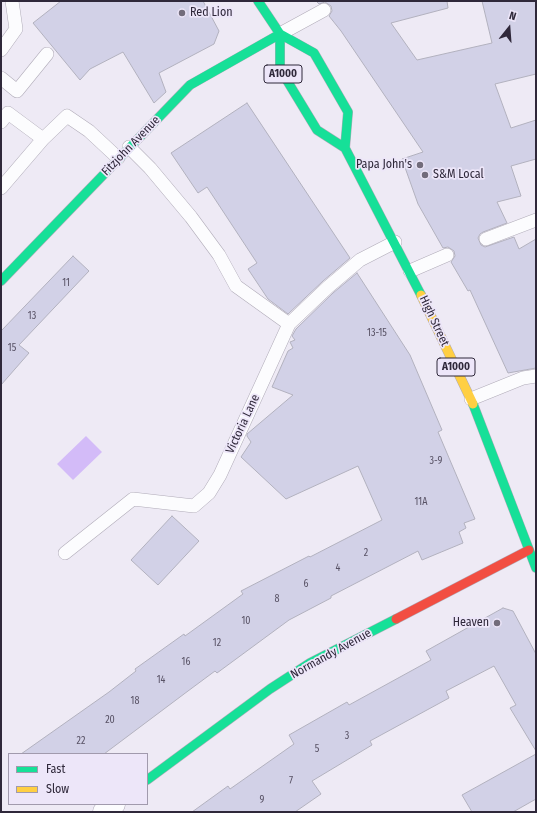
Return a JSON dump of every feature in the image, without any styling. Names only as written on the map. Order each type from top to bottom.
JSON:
[{"type":"street","name":"A1000","points":[[258,1],[280,34],[314,53],[341,98],[348,112],[345,148]]},
{"type":"street","name":"Fitzjohn Avenue","points":[[1,281],[190,85],[280,34]]},
{"type":"street","name":"High Street","points":[[280,34],[280,69],[317,130],[345,148],[410,270],[471,399],[536,568]]},
{"type":"street","name":"Normandy Avenue","points":[[148,779],[270,689],[310,664],[529,550]]},
{"type":"street","points":[[104,812],[113,805]]},
{"type":"lane","points":[[1,50],[16,29],[12,1]]},
{"type":"lane","points":[[280,34],[324,10]]},
{"type":"lane","points":[[1,78],[17,91],[47,54]]},
{"type":"lane","points":[[1,122],[8,113],[43,139]]},
{"type":"lane","points":[[1,188],[43,139],[67,116],[89,131],[118,158]]},
{"type":"lane","points":[[129,147],[150,168],[191,218],[219,255],[236,286],[289,324]]},
{"type":"lane","points":[[486,239],[536,220]]},
{"type":"lane","name":"Victoria Lane","points":[[65,553],[133,499],[194,506],[209,493],[220,475],[289,324],[328,287],[360,260],[395,242]]},
{"type":"lane","points":[[410,270],[447,255]]},
{"type":"lane","points":[[471,399],[523,378],[536,376]]},
{"type":"shaded area","points":[[86,436],[102,452],[73,480],[57,464]]},
{"type":"building","points":[[61,1],[203,1],[219,31],[214,44],[159,73],[166,92],[154,103],[123,52],[90,69],[80,80],[33,23]]},
{"type":"building","points":[[316,1],[447,1],[448,8],[391,23],[417,60],[492,43],[482,1],[536,1],[536,74],[495,84],[511,128],[536,120],[536,159],[511,166],[521,196],[497,202],[507,223],[483,232],[478,238],[481,245],[485,247],[514,237],[519,249],[536,239],[536,368],[508,373],[470,290],[468,291],[451,262],[455,256],[454,251],[448,247],[443,248],[418,204],[402,159],[423,152],[341,31],[329,16],[332,11],[331,6],[325,2],[319,4]]},
{"type":"building","points":[[247,103],[350,258],[288,314],[268,299],[248,269],[257,263],[207,187],[198,193],[171,153]]},
{"type":"building","points":[[73,256],[89,271],[19,345],[29,353],[1,385],[1,329],[2,330]]},
{"type":"building","points":[[357,273],[410,355],[442,430],[438,432],[475,519],[464,523],[466,528],[459,532],[463,543],[422,560],[418,551],[331,596],[331,598],[289,620],[217,673],[215,671],[105,753],[22,753],[109,692],[136,671],[135,669],[184,634],[185,636],[243,594],[241,591],[382,520],[358,466],[286,499],[241,457],[251,442],[247,434],[293,395],[272,387],[288,351],[293,348],[290,342],[295,340],[292,336],[296,329],[333,293]]},
{"type":"building","points":[[172,516],[199,541],[158,585],[131,560]]},
{"type":"building","points":[[503,608],[513,611],[536,654],[536,751],[510,708],[516,705],[494,666],[446,691],[449,698],[370,741],[372,745],[312,781],[321,794],[295,812],[192,812],[228,786],[230,789],[294,744],[289,735],[347,702],[349,705],[431,660],[426,651]]},
{"type":"building","points":[[536,754],[536,799],[513,812],[472,812],[462,795]]},
{"type":"traffic: fast","points":[[258,1],[280,34],[314,53],[348,112],[345,148]]},
{"type":"traffic: fast","points":[[1,281],[190,85],[280,34]]},
{"type":"traffic: fast","points":[[280,34],[280,69],[317,130],[345,148],[421,295]]},
{"type":"traffic: fast","points":[[473,404],[536,568]]},
{"type":"traffic: fast","points":[[148,779],[270,689],[310,663],[396,619]]},
{"type":"traffic: slow","points":[[421,295],[473,404]]},
{"type":"traffic: jam","points":[[396,619],[529,550]]},
{"type":"place","name":"Red Lion","points":[[182,13]]},
{"type":"place","name":"Papa John's","points":[[420,165]]},
{"type":"place","name":"S&M Local","points":[[425,175]]},
{"type":"place","name":"Heaven","points":[[497,623]]}]
